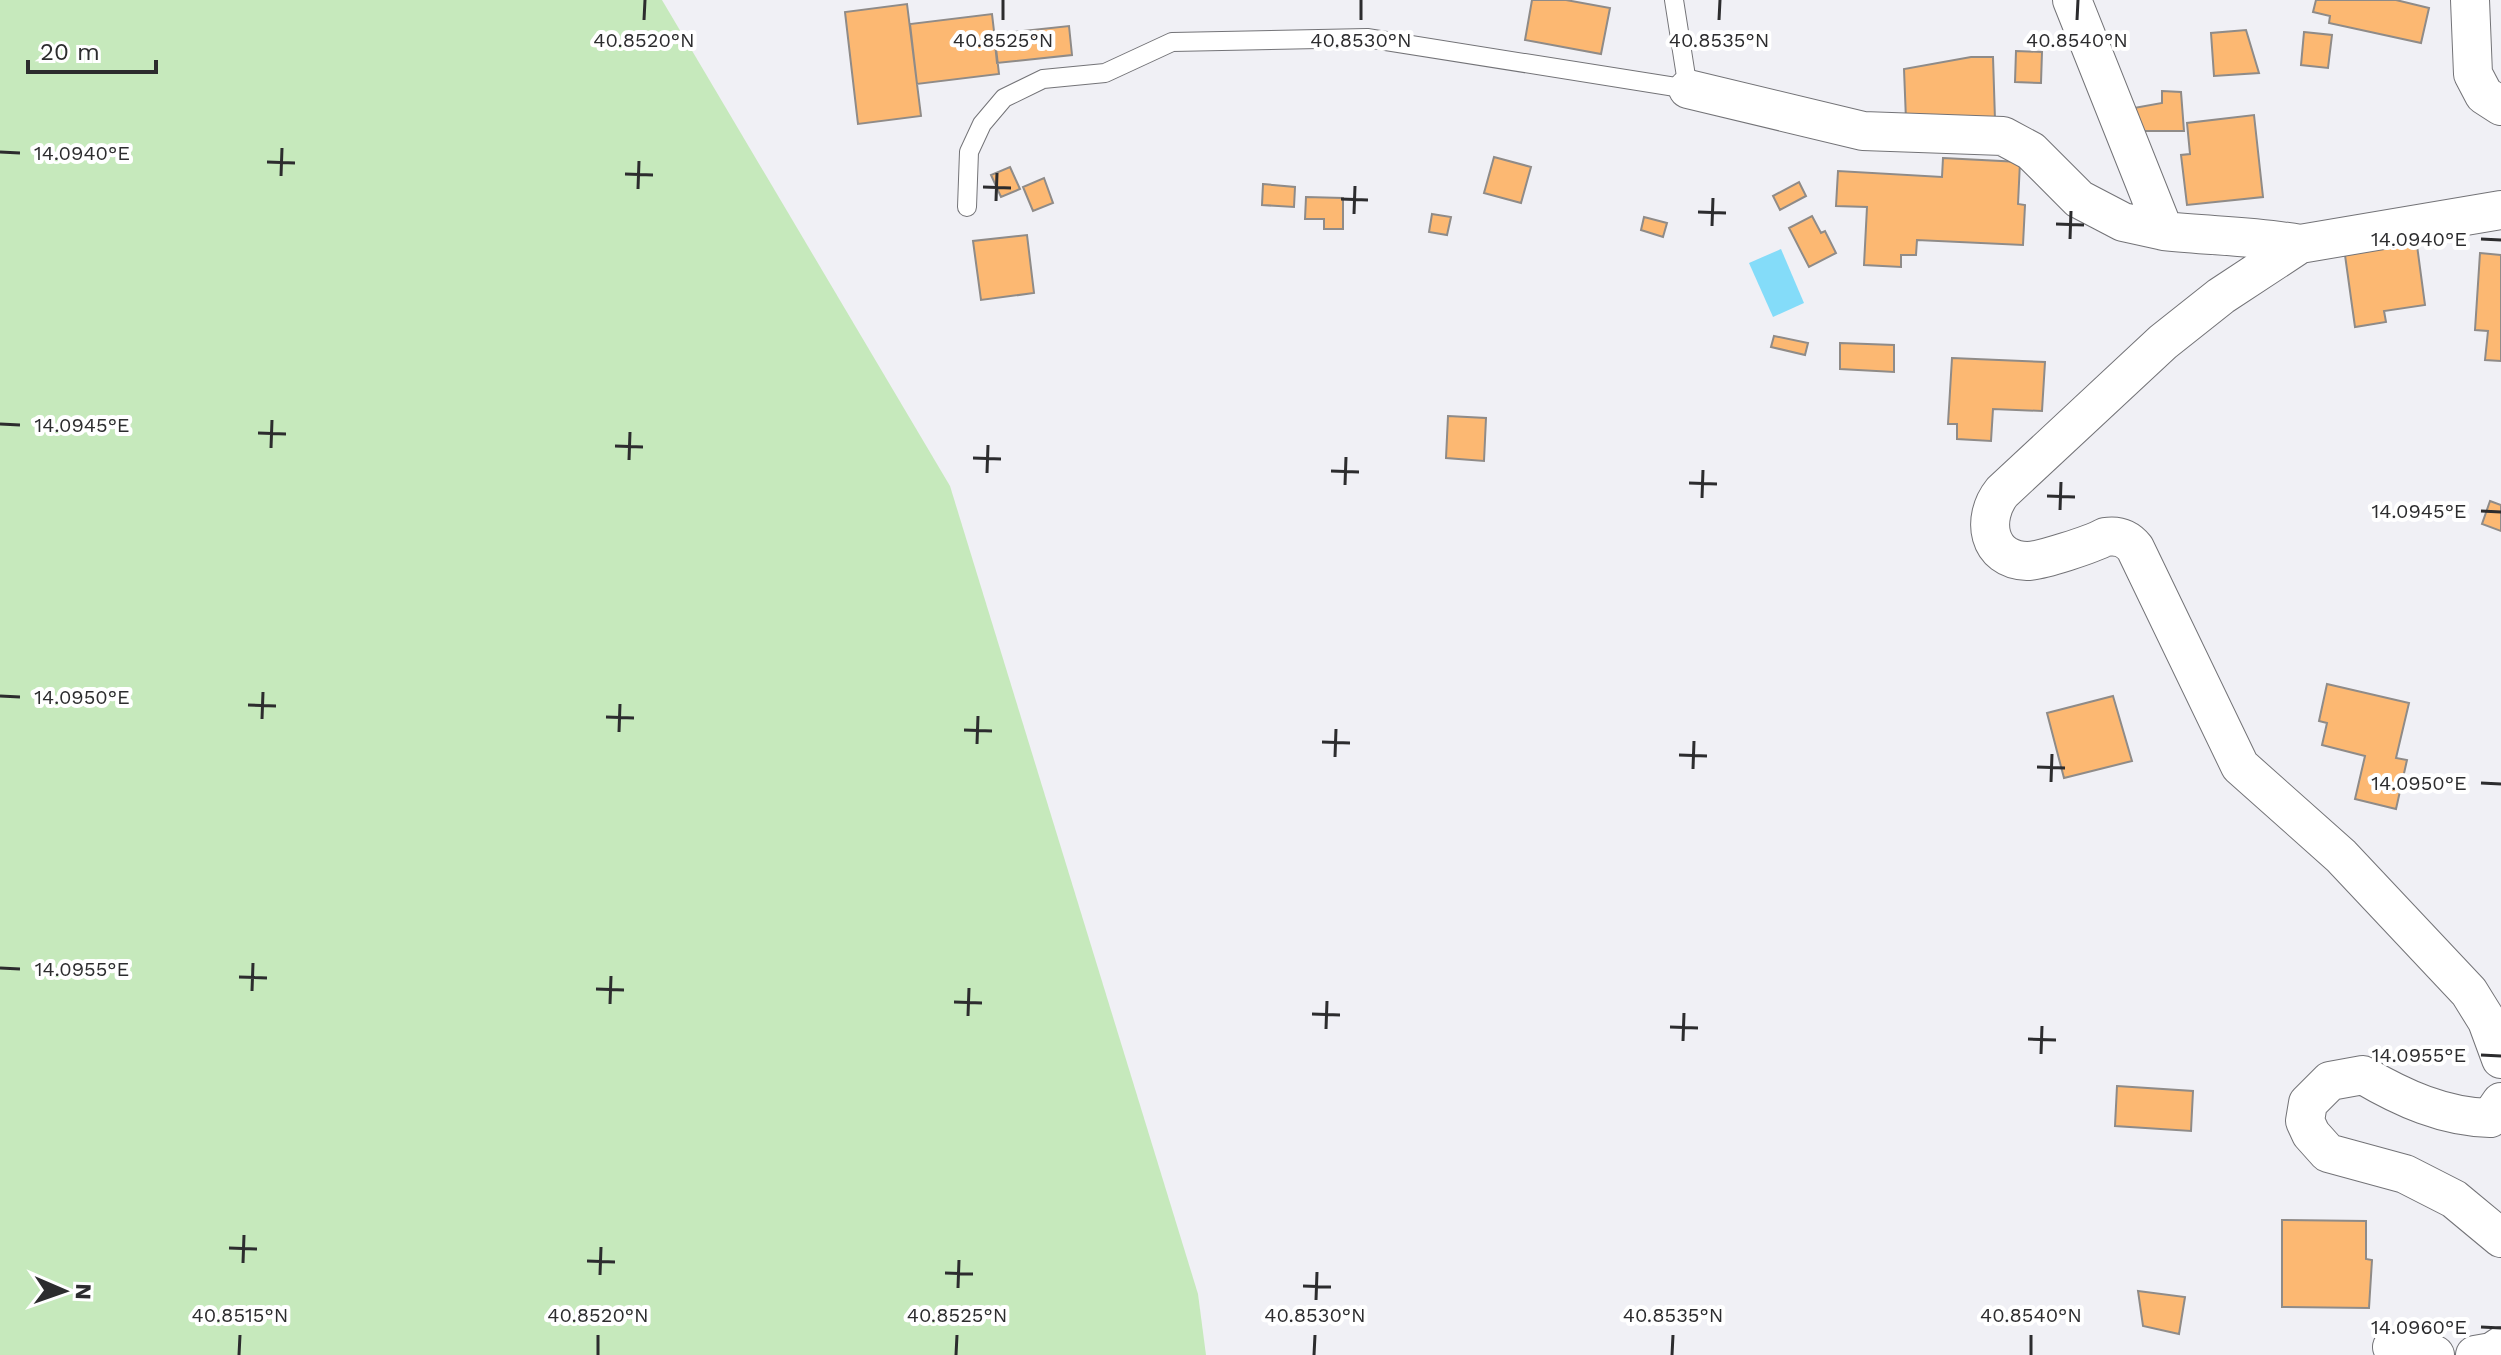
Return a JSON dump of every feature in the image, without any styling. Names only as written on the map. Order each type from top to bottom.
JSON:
[{"type":"street","points":[[2072,0],[2164,231]]},
{"type":"street","points":[[2470,0],[2473,74],[2484,95],[2501,106]]},
{"type":"street","points":[[1688,89],[1863,131],[2003,136],[2031,151],[2079,199],[2123,222],[2164,231],[2300,244],[2501,210]]},
{"type":"street","points":[[2300,244],[2221,296],[2163,342],[2002,492],[1989,514],[1989,527],[1992,539],[2000,550],[2010,558],[2023,561],[2036,561],[2105,537],[2114,536],[2130,542],[2240,766],[2341,856],[2469,992],[2487,1021],[2501,1059]]},
{"type":"street","points":[[2501,1102],[2490,1118],[2467,1118],[2401,1097],[2363,1075],[2330,1081],[2308,1103],[2305,1121],[2311,1134],[2328,1153],[2405,1174],[2454,1199],[2501,1238]]},
{"type":"street","points":[[2475,1355],[2492,1352],[2501,1346]]},
{"type":"street","points":[[2392,1347],[2435,1355]]},
{"type":"lane","points":[[967,207],[969,152],[982,124],[1004,98],[1043,79],[1105,73],[1172,42],[1367,38],[1688,89],[1674,0]]},
{"type":"green space","points":[[0,0],[662,0],[950,486],[1198,1294],[1206,1355],[0,1355]]},
{"type":"water","points":[[1781,249],[1804,303],[1773,317],[1749,263]]},
{"type":"building","points":[[1532,0],[1566,0],[1610,8],[1601,54],[1525,40]]},
{"type":"building","points":[[2316,0],[2396,0],[2429,8],[2421,43],[2329,23],[2330,16],[2313,12]]},
{"type":"building","points":[[907,4],[921,116],[858,124],[845,12]]},
{"type":"building","points":[[992,14],[999,74],[917,84],[910,24]]},
{"type":"building","points":[[1069,26],[1072,55],[997,63],[994,34]]},
{"type":"building","points":[[2246,30],[2259,73],[2214,76],[2211,33]]},
{"type":"building","points":[[2304,32],[2332,35],[2328,68],[2301,65]]},
{"type":"building","points":[[2016,51],[2042,52],[2041,83],[2015,82]]},
{"type":"building","points":[[1971,57],[1993,57],[1995,120],[1906,120],[1904,69]]},
{"type":"building","points":[[2162,91],[2181,92],[2184,131],[2143,131],[2134,108],[2162,103]]},
{"type":"building","points":[[2254,115],[2263,197],[2187,205],[2181,155],[2190,154],[2187,123]]},
{"type":"building","points":[[1494,157],[1531,167],[1521,203],[1484,193]]},
{"type":"building","points":[[1943,158],[2020,162],[2018,204],[2025,205],[2023,245],[1917,240],[1916,255],[1901,255],[1901,267],[1864,265],[1867,207],[1836,206],[1838,171],[1942,177]]},
{"type":"building","points":[[1010,167],[1020,189],[1001,197],[991,175]]},
{"type":"building","points":[[1044,178],[1053,203],[1033,211],[1023,187]]},
{"type":"building","points":[[1799,182],[1806,196],[1780,210],[1773,196]]},
{"type":"building","points":[[1263,184],[1295,187],[1294,207],[1262,205]]},
{"type":"building","points":[[1306,197],[1343,198],[1343,229],[1324,229],[1324,219],[1305,219]]},
{"type":"building","points":[[1432,214],[1451,217],[1447,235],[1429,232]]},
{"type":"building","points":[[1812,216],[1821,233],[1825,231],[1836,253],[1809,267],[1789,228]]},
{"type":"building","points":[[1644,217],[1667,223],[1663,237],[1641,230]]},
{"type":"building","points":[[1027,235],[1034,293],[981,300],[973,241]]},
{"type":"building","points":[[2416,238],[2425,305],[2384,311],[2386,322],[2355,327],[2344,248]]},
{"type":"building","points":[[2480,253],[2501,255],[2501,361],[2485,360],[2488,331],[2475,330]]},
{"type":"building","points":[[1774,336],[1808,343],[1805,355],[1771,347]]},
{"type":"building","points":[[1840,343],[1894,345],[1894,372],[1840,369]]},
{"type":"building","points":[[1952,358],[2045,362],[2042,411],[1993,409],[1991,441],[1957,439],[1957,424],[1948,424]]},
{"type":"building","points":[[1448,416],[1486,418],[1484,461],[1446,458]]},
{"type":"building","points":[[2490,501],[2501,505],[2501,531],[2482,524]]},
{"type":"building","points":[[2327,684],[2409,703],[2396,758],[2407,760],[2396,809],[2355,799],[2365,756],[2322,745],[2327,723],[2319,721]]},
{"type":"building","points":[[2113,696],[2132,761],[2064,778],[2047,713]]},
{"type":"building","points":[[2117,1086],[2193,1091],[2191,1131],[2115,1126]]},
{"type":"building","points":[[2282,1220],[2366,1221],[2366,1259],[2372,1260],[2369,1308],[2282,1307]]},
{"type":"building","points":[[2138,1291],[2185,1297],[2179,1334],[2143,1326]]}]
